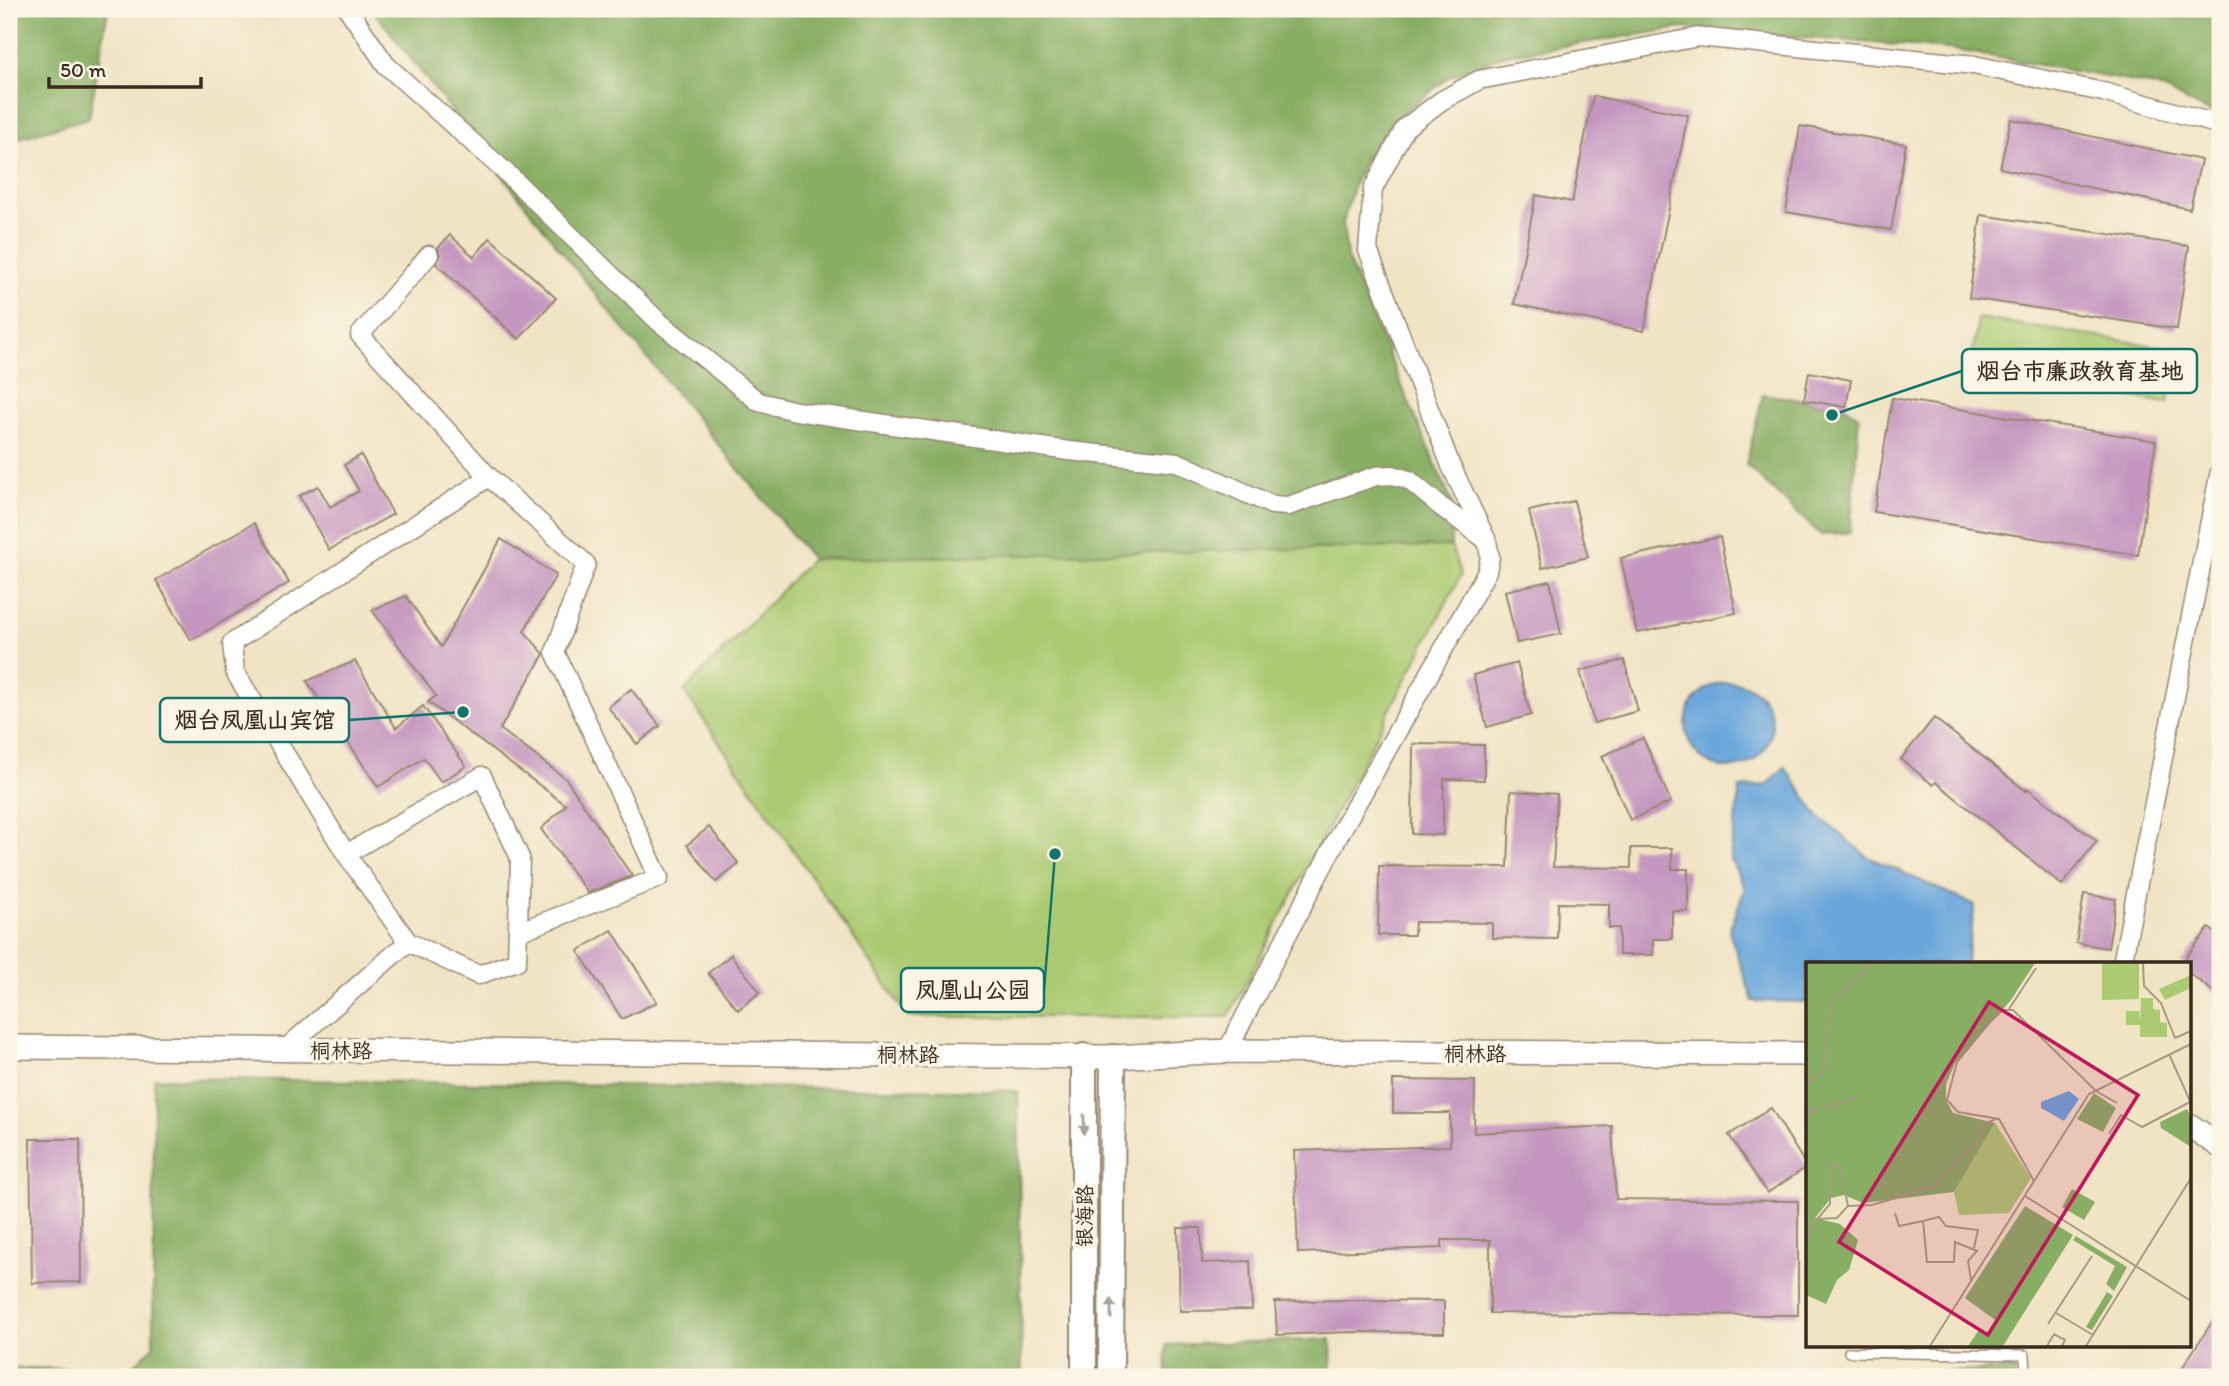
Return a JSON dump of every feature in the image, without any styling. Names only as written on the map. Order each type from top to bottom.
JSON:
[{"type":"main road","name":"银海路","points":[[1084,1056],[1084,1377]]},
{"type":"main road","name":"银海路","points":[[1111,1377],[1113,1057]]},
{"type":"street","points":[[348,9],[386,65],[501,167],[658,321],[759,402],[796,411],[1069,451],[1177,462],[1272,505],[1288,506],[1376,476],[1393,475],[1409,480],[1488,541]]},
{"type":"street","points":[[1227,1051],[1339,833],[1487,571],[1490,557],[1488,541],[1451,466],[1368,250],[1373,189],[1405,128],[1441,101],[1479,80],[1698,37],[1974,65],[2103,92],[2220,125]]},
{"type":"street","points":[[429,255],[360,335],[489,477],[586,564],[555,652],[659,877],[518,932]]},
{"type":"street","points":[[2122,962],[2220,471]]},
{"type":"street","points":[[346,854],[482,776],[520,858],[517,961],[478,975],[408,942],[346,854],[235,672],[232,643],[489,477]]},
{"type":"street","points":[[284,1049],[408,942]]},
{"type":"street","name":"桐林路","points":[[9,1047],[1113,1057],[1227,1051],[1806,1055]]},
{"type":"street","points":[[2190,1126],[2220,1146]]},
{"type":"lane","points":[[1849,1352],[2025,1355],[2026,1377]]},
{"type":"green space","points":[[9,9],[108,9],[89,118],[9,141]]},
{"type":"green space","points":[[372,9],[2220,9],[2220,117],[2156,86],[1950,49],[1682,28],[1503,55],[1449,77],[1393,121],[1367,154],[1353,187],[1343,223],[1347,258],[1452,503],[1451,546],[812,559],[595,294]]},
{"type":"green space","points":[[1978,318],[2176,349],[2168,403],[1970,372]]},
{"type":"green space","points":[[1763,394],[1846,407],[1859,417],[1850,532],[1821,535],[1746,465]]},
{"type":"green space","points":[[1451,546],[1461,575],[1228,1017],[908,1017],[684,691],[812,559]]},
{"type":"green space","points":[[154,1078],[1018,1091],[1022,1377],[9,1377],[9,1368],[130,1369],[153,1347]]},
{"type":"green space","points":[[1331,1339],[1332,1377],[1167,1377],[1166,1345]]},
{"type":"green space","points":[[2015,1370],[2015,1377],[1940,1377],[1940,1372]]},
{"type":"water","points":[[1729,682],[1753,689],[1765,701],[1772,725],[1765,749],[1753,761],[1729,768],[1705,761],[1693,749],[1686,725],[1693,701],[1705,689]]},
{"type":"water","points":[[1785,767],[1819,817],[1868,857],[1975,905],[1966,962],[1806,962],[1806,1002],[1753,1001],[1729,931],[1745,888],[1730,858],[1740,788],[1767,785]]},
{"type":"building","points":[[1593,96],[1688,115],[1644,331],[1514,304],[1536,195],[1572,202]]},
{"type":"building","points":[[2011,119],[2201,160],[2190,209],[2000,168]]},
{"type":"building","points":[[1800,126],[1906,144],[1891,230],[1786,212]]},
{"type":"building","points":[[1981,215],[2189,246],[2177,329],[1969,298]]},
{"type":"building","points":[[450,235],[474,257],[490,238],[556,298],[519,339],[436,264],[440,256],[438,248]]},
{"type":"building","points":[[1809,372],[1851,380],[1846,407],[1804,400]]},
{"type":"building","points":[[1892,398],[2156,441],[2138,555],[1874,512]]},
{"type":"building","points":[[361,455],[393,514],[329,550],[299,496],[318,486],[330,507],[359,491],[344,465]]},
{"type":"building","points":[[1574,501],[1588,557],[1542,568],[1529,511]]},
{"type":"building","points":[[254,523],[289,583],[191,640],[156,580]]},
{"type":"building","points":[[1720,537],[1736,613],[1637,633],[1621,558]]},
{"type":"building","points":[[501,539],[556,575],[524,631],[544,654],[500,729],[566,779],[632,876],[588,893],[541,829],[566,805],[428,702],[436,696],[372,610],[406,596],[441,647]]},
{"type":"building","points":[[1550,581],[1561,634],[1517,643],[1505,591]]},
{"type":"building","points":[[1624,660],[1638,711],[1594,723],[1580,671]]},
{"type":"building","points":[[355,661],[396,728],[423,706],[466,766],[441,782],[424,758],[378,787],[307,681]]},
{"type":"building","points":[[1517,663],[1531,715],[1487,727],[1473,675]]},
{"type":"building","points":[[631,689],[660,726],[637,744],[608,707]]},
{"type":"building","points":[[1934,718],[2026,791],[2027,788],[2097,841],[2062,885],[1936,782],[1933,785],[1901,759]]},
{"type":"building","points":[[1643,738],[1671,802],[1630,820],[1602,756]]},
{"type":"building","points":[[1413,744],[1484,745],[1484,780],[1444,779],[1443,835],[1412,834]]},
{"type":"building","points":[[1511,791],[1557,794],[1553,867],[1631,868],[1631,848],[1672,848],[1672,869],[1688,869],[1688,911],[1672,911],[1672,939],[1653,939],[1653,955],[1619,955],[1619,928],[1609,928],[1609,904],[1558,903],[1557,939],[1492,938],[1492,923],[1415,922],[1414,935],[1378,935],[1379,866],[1508,867]]},
{"type":"building","points":[[709,827],[739,864],[716,882],[687,845]]},
{"type":"building","points":[[2084,894],[2116,899],[2108,948],[2076,943]]},
{"type":"building","points":[[2209,928],[2220,937],[2220,997],[2190,974],[2190,962],[2183,962]]},
{"type":"building","points":[[612,930],[657,1002],[622,1019],[578,951]]},
{"type":"building","points":[[731,955],[760,992],[738,1010],[708,973]]},
{"type":"building","points":[[1393,1080],[1475,1081],[1474,1133],[1612,1126],[1616,1199],[1798,1201],[1798,1315],[1490,1313],[1490,1240],[1442,1240],[1442,1248],[1298,1253],[1294,1151],[1450,1146],[1450,1113],[1393,1113]]},
{"type":"building","points":[[1771,1108],[1806,1168],[1767,1193],[1729,1135]]},
{"type":"building","points":[[30,1139],[80,1139],[81,1282],[32,1283]]},
{"type":"building","points":[[1178,1228],[1201,1228],[1202,1263],[1250,1261],[1252,1310],[1180,1311]]},
{"type":"building","points":[[1444,1301],[1444,1333],[1351,1332],[1277,1335],[1275,1302]]},
{"type":"building","points":[[2220,1310],[2220,1377],[2176,1377]]},
{"type":"place","name":"烟台市廉政教育基地","points":[[1832,415]]},
{"type":"place","name":"烟台凤凰山宾馆","points":[[463,712]]},
{"type":"place","name":"凤凰山公园","points":[[1055,854]]}]
